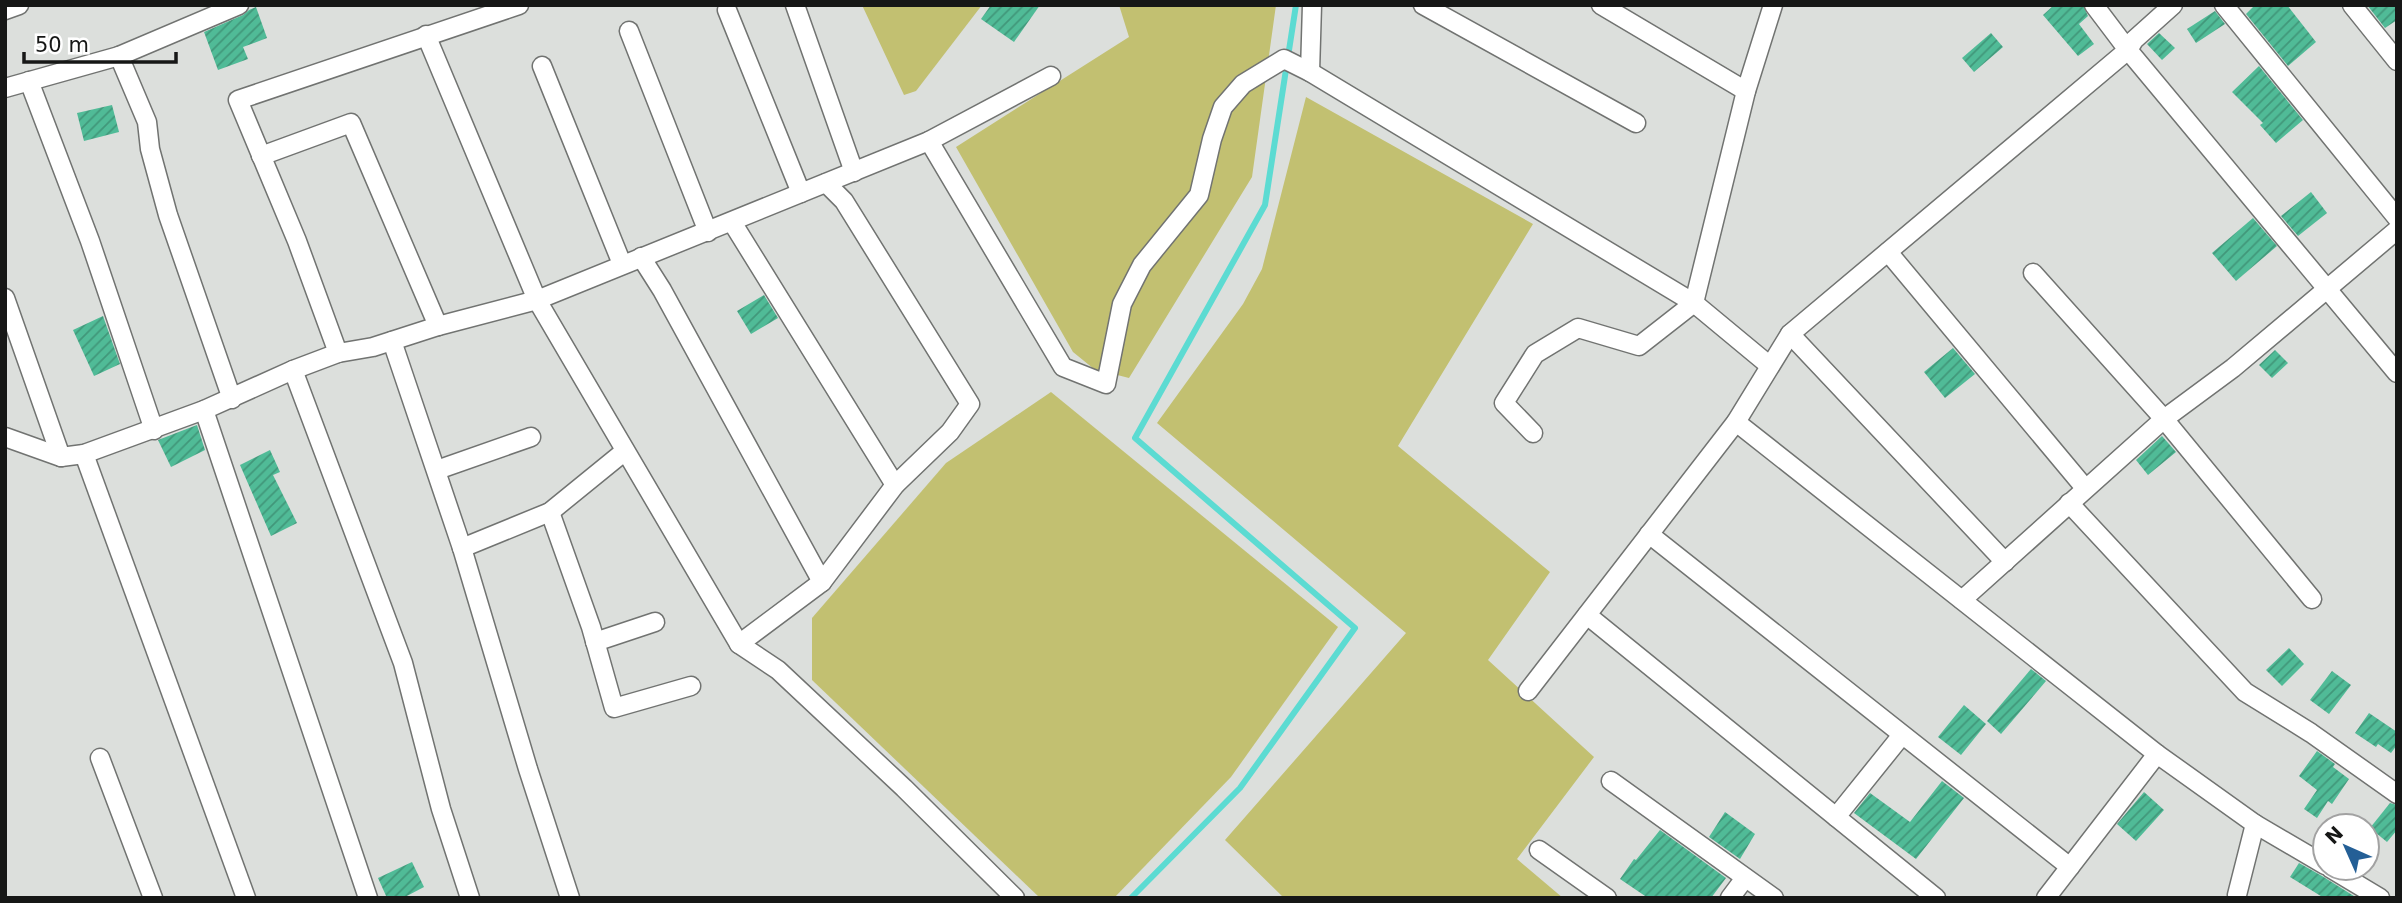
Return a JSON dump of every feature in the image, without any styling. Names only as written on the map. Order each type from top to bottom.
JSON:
[{"type":"street","points":[[5,10],[19,5]]},
{"type":"street","points":[[5,88],[119,56],[239,5]]},
{"type":"street","points":[[338,353],[297,241],[238,100],[519,5]]},
{"type":"street","points":[[795,5],[854,172]]},
{"type":"street","points":[[1297,65],[1312,5]]},
{"type":"street","points":[[1423,5],[1636,122]]},
{"type":"street","points":[[1601,5],[1746,91]]},
{"type":"street","points":[[1533,433],[1504,403],[1535,354],[1578,328],[1639,346],[1694,303],[1746,91],[1773,5]]},
{"type":"street","points":[[2094,5],[2128,51],[2397,373]]},
{"type":"street","points":[[1528,691],[1736,422],[1790,334],[2128,51],[2134,40],[2173,5]]},
{"type":"street","points":[[2224,5],[2397,218]]},
{"type":"street","points":[[2352,5],[2397,61]]},
{"type":"street","points":[[727,10],[801,193]]},
{"type":"street","points":[[629,31],[708,232]]},
{"type":"street","points":[[426,35],[537,300],[739,644],[778,670],[904,788],[1015,898]]},
{"type":"street","points":[[119,56],[147,122],[150,149],[168,215],[232,399]]},
{"type":"street","points":[[929,141],[1063,366],[1105,384],[1122,304],[1142,265],[1199,195],[1212,139],[1223,107],[1243,84],[1297,65]]},
{"type":"street","points":[[1297,65],[1694,303],[1770,366]]},
{"type":"street","points":[[542,66],[622,264]]},
{"type":"street","points":[[5,437],[61,457],[84,454],[155,430],[338,353],[373,347],[438,326],[537,300],[929,141],[1051,76]]},
{"type":"street","points":[[29,81],[90,240],[155,430]]},
{"type":"street","points":[[261,156],[351,123],[438,326]]},
{"type":"street","points":[[739,644],[822,582],[895,485],[950,432],[970,404],[844,201],[826,183]]},
{"type":"street","points":[[732,222],[895,485]]},
{"type":"street","points":[[1962,600],[2164,419],[2233,368],[2327,289],[2393,239]]},
{"type":"street","points":[[1888,252],[2085,488]]},
{"type":"street","points":[[641,257],[662,290],[822,582]]},
{"type":"street","points":[[2033,273],[2164,419],[2312,599]]},
{"type":"street","points":[[5,298],[61,457]]},
{"type":"street","points":[[1790,334],[2005,562]]},
{"type":"street","points":[[392,341],[462,548],[570,898]]},
{"type":"street","points":[[293,370],[403,663],[441,809],[470,898]]},
{"type":"street","points":[[204,410],[368,898]]},
{"type":"street","points":[[1736,422],[2157,754],[2255,824],[2311,857]]},
{"type":"street","points":[[437,470],[531,437]]},
{"type":"street","points":[[462,548],[550,513],[625,451]]},
{"type":"street","points":[[84,454],[246,898]]},
{"type":"street","points":[[2070,503],[2245,692],[2311,733],[2397,794]]},
{"type":"street","points":[[550,513],[595,642],[614,708],[691,686]]},
{"type":"street","points":[[1649,534],[2070,867]]},
{"type":"street","points":[[1587,615],[1936,898]]},
{"type":"street","points":[[595,642],[654,622]]},
{"type":"street","points":[[1836,817],[1902,735]]},
{"type":"street","points":[[2046,898],[2157,754]]},
{"type":"street","points":[[100,758],[153,898]]},
{"type":"street","points":[[1611,781],[1774,898]]},
{"type":"street","points":[[2239,897],[2255,824]]},
{"type":"street","points":[[1539,850],[1607,898]]},
{"type":"street","points":[[1730,898],[1745,878]]},
{"type":"street","points":[[2354,882],[2381,898]]},
{"type":"shaded area","points":[[862,5],[982,5],[916,91],[904,95]]},
{"type":"shaded area","points":[[1119,5],[1276,5],[1252,177],[1129,378],[1094,369],[1073,352],[956,147],[1129,37]]},
{"type":"shaded area","points":[[1306,97],[1533,224],[1398,446],[1550,572],[1488,660],[1594,757],[1517,859],[1563,898],[1284,898],[1225,840],[1406,633],[1157,423],[1243,304],[1262,269]]},
{"type":"shaded area","points":[[1051,392],[1338,627],[1231,777],[1114,898],[1040,898],[812,680],[812,618],[946,463]]},
{"type":"building","points":[[991,5],[1040,5],[1014,42],[981,19]]},
{"type":"building","points":[[2054,5],[2083,5],[2088,16],[2079,24],[2094,44],[2078,56],[2043,15]]},
{"type":"building","points":[[2255,5],[2287,5],[2316,42],[2288,66],[2246,14]]},
{"type":"building","points":[[2367,5],[2397,5],[2397,20],[2385,28]]},
{"type":"building","points":[[256,7],[267,38],[243,47],[248,59],[218,70],[204,32]]},
{"type":"building","points":[[2215,11],[2225,24],[2196,43],[2187,29]]},
{"type":"building","points":[[1991,33],[2003,47],[1974,72],[1962,58]]},
{"type":"building","points":[[2159,33],[2175,48],[2162,60],[2147,44]]},
{"type":"building","points":[[2259,66],[2303,120],[2276,143],[2260,125],[2263,123],[2232,92]]},
{"type":"building","points":[[112,105],[119,132],[84,141],[77,113]]},
{"type":"building","points":[[2311,192],[2327,213],[2298,236],[2281,216]]},
{"type":"building","points":[[2253,218],[2277,246],[2236,281],[2212,253]]},
{"type":"building","points":[[764,295],[778,318],[751,334],[737,311]]},
{"type":"building","points":[[103,316],[120,364],[94,376],[73,330]]},
{"type":"building","points":[[1953,348],[1975,374],[1945,398],[1924,372]]},
{"type":"building","points":[[2275,350],[2288,363],[2272,378],[2259,365]]},
{"type":"building","points":[[197,425],[205,450],[171,467],[158,440]]},
{"type":"building","points":[[2162,436],[2176,452],[2148,475],[2136,460]]},
{"type":"building","points":[[270,450],[280,472],[273,475],[297,523],[271,536],[240,465]]},
{"type":"building","points":[[2289,648],[2304,664],[2282,686],[2266,670]]},
{"type":"building","points":[[2031,669],[2046,681],[2001,734],[1987,721]]},
{"type":"building","points":[[2332,671],[2351,685],[2329,714],[2310,700]]},
{"type":"building","points":[[1964,705],[1986,724],[1961,755],[1938,737]]},
{"type":"building","points":[[2369,713],[2397,732],[2397,745],[2391,753],[2355,733]]},
{"type":"building","points":[[2317,751],[2349,779],[2332,804],[2328,801],[2321,812],[2311,814],[2304,809],[2317,790],[2299,776]]},
{"type":"building","points":[[1942,781],[1964,798],[1916,859],[1854,813],[1870,793],[1910,822]]},
{"type":"building","points":[[2144,792],[2164,810],[2136,841],[2117,824]]},
{"type":"building","points":[[2390,803],[2397,805],[2397,830],[2387,842],[2381,837],[2381,814]]},
{"type":"building","points":[[1725,812],[1755,834],[1740,859],[1709,837]]},
{"type":"building","points":[[1660,830],[1726,878],[1711,898],[1648,898],[1620,879]]},
{"type":"building","points":[[412,862],[424,887],[403,898],[387,898],[378,878]]},
{"type":"building","points":[[2299,863],[2311,870],[2311,882],[2332,882],[2357,898],[2324,898],[2290,877]]},
{"type":"waterway","points":[[1131,898],[1240,788],[1355,628],[1135,438],[1265,205],[1296,5]]}]
